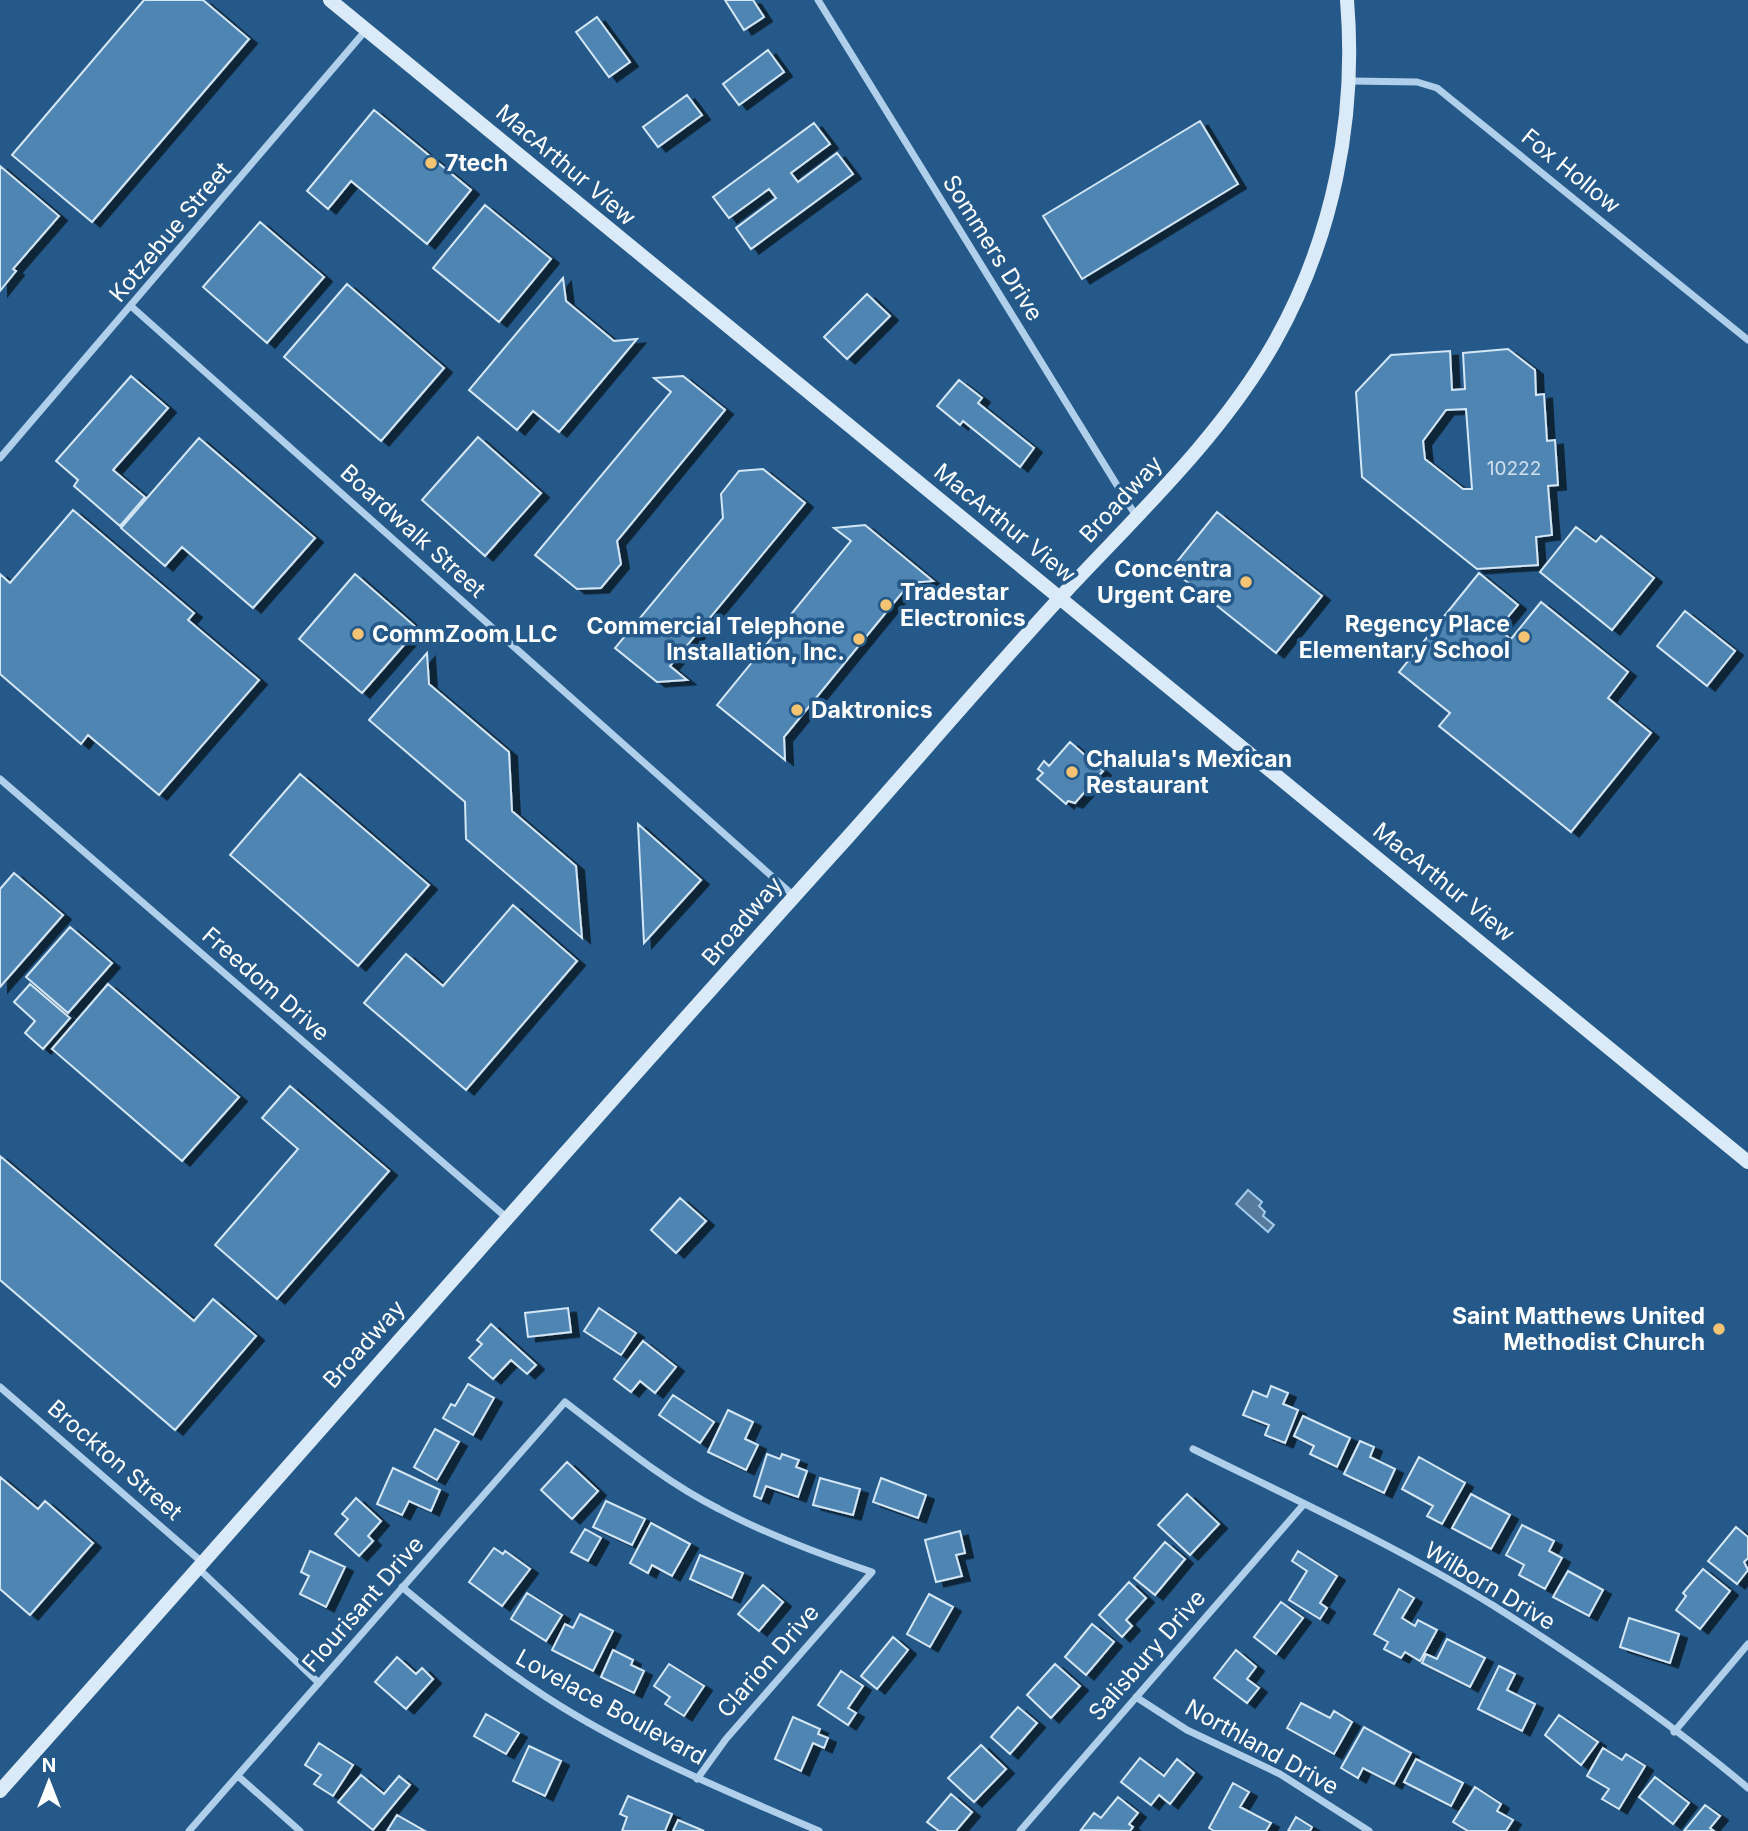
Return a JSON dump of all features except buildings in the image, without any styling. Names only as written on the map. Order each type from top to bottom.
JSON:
[{"type":"main road","name":"MacArthur View","points":[[330,0],[1748,1162]]},
{"type":"main road","name":"Broadway","points":[[0,1791],[202,1566],[346,1397],[1061,597],[1203,444],[1237,400],[1274,343],[1304,283],[1326,221],[1340,156],[1351,81],[1347,0]]},
{"type":"street","name":"Sommers Drive","points":[[818,0],[1136,516]]},
{"type":"street","name":"Kotzebue Street","points":[[0,458],[132,307],[366,30]]},
{"type":"street","name":"Fox Hollow","points":[[1351,81],[1417,82],[1437,88],[1748,340]]},
{"type":"street","name":"Boardwalk Street","points":[[132,307],[794,896]]},
{"type":"street","name":"Freedom Drive","points":[[0,779],[507,1218]]},
{"type":"street","name":"Brockton Street","points":[[0,1387],[202,1566],[319,1683]]},
{"type":"street","name":"Flourisant Drive","points":[[189,1831],[565,1402],[650,1467],[716,1508],[786,1542],[872,1572]]},
{"type":"street","name":"Wilborn Drive","points":[[1193,1449],[1304,1504],[1493,1606],[1674,1732],[1748,1788]]},
{"type":"street","name":"Salisbury Drive","points":[[1020,1831],[1304,1504]]},
{"type":"street","name":"Clarion Drive","points":[[697,1779],[726,1739],[872,1572]]},
{"type":"street","name":"Lovelace Boulevard","points":[[402,1587],[498,1665],[549,1699],[697,1779],[819,1831]]},
{"type":"street","points":[[1674,1732],[1748,1644]]},
{"type":"street","name":"Northland Drive","points":[[1136,1697],[1187,1730],[1280,1773],[1369,1831]]},
{"type":"street","points":[[238,1776],[300,1831]]},
{"type":"water","points":[[1248,1190],[1262,1202],[1259,1206],[1265,1212],[1263,1216],[1274,1225],[1268,1232],[1236,1204]]},
{"type":"place","name":"7tech","points":[[431,163]]},
{"type":"place","name":"Concentra Urgent Care","points":[[1246,582]]},
{"type":"place","name":"Tradestar Electronics","points":[[886,605]]},
{"type":"place","name":"CommZoom LLC","points":[[358,634]]},
{"type":"place","name":"Regency Place Elementary School","points":[[1524,637]]},
{"type":"place","name":"Commercial Telephone Installation, Inc.","points":[[859,639]]},
{"type":"place","name":"Daktronics","points":[[797,710]]},
{"type":"place","name":"Chalula's Mexican Restaurant","points":[[1072,772]]},
{"type":"place","name":"Saint Matthews United Methodist Church","points":[[1719,1329]]}]
